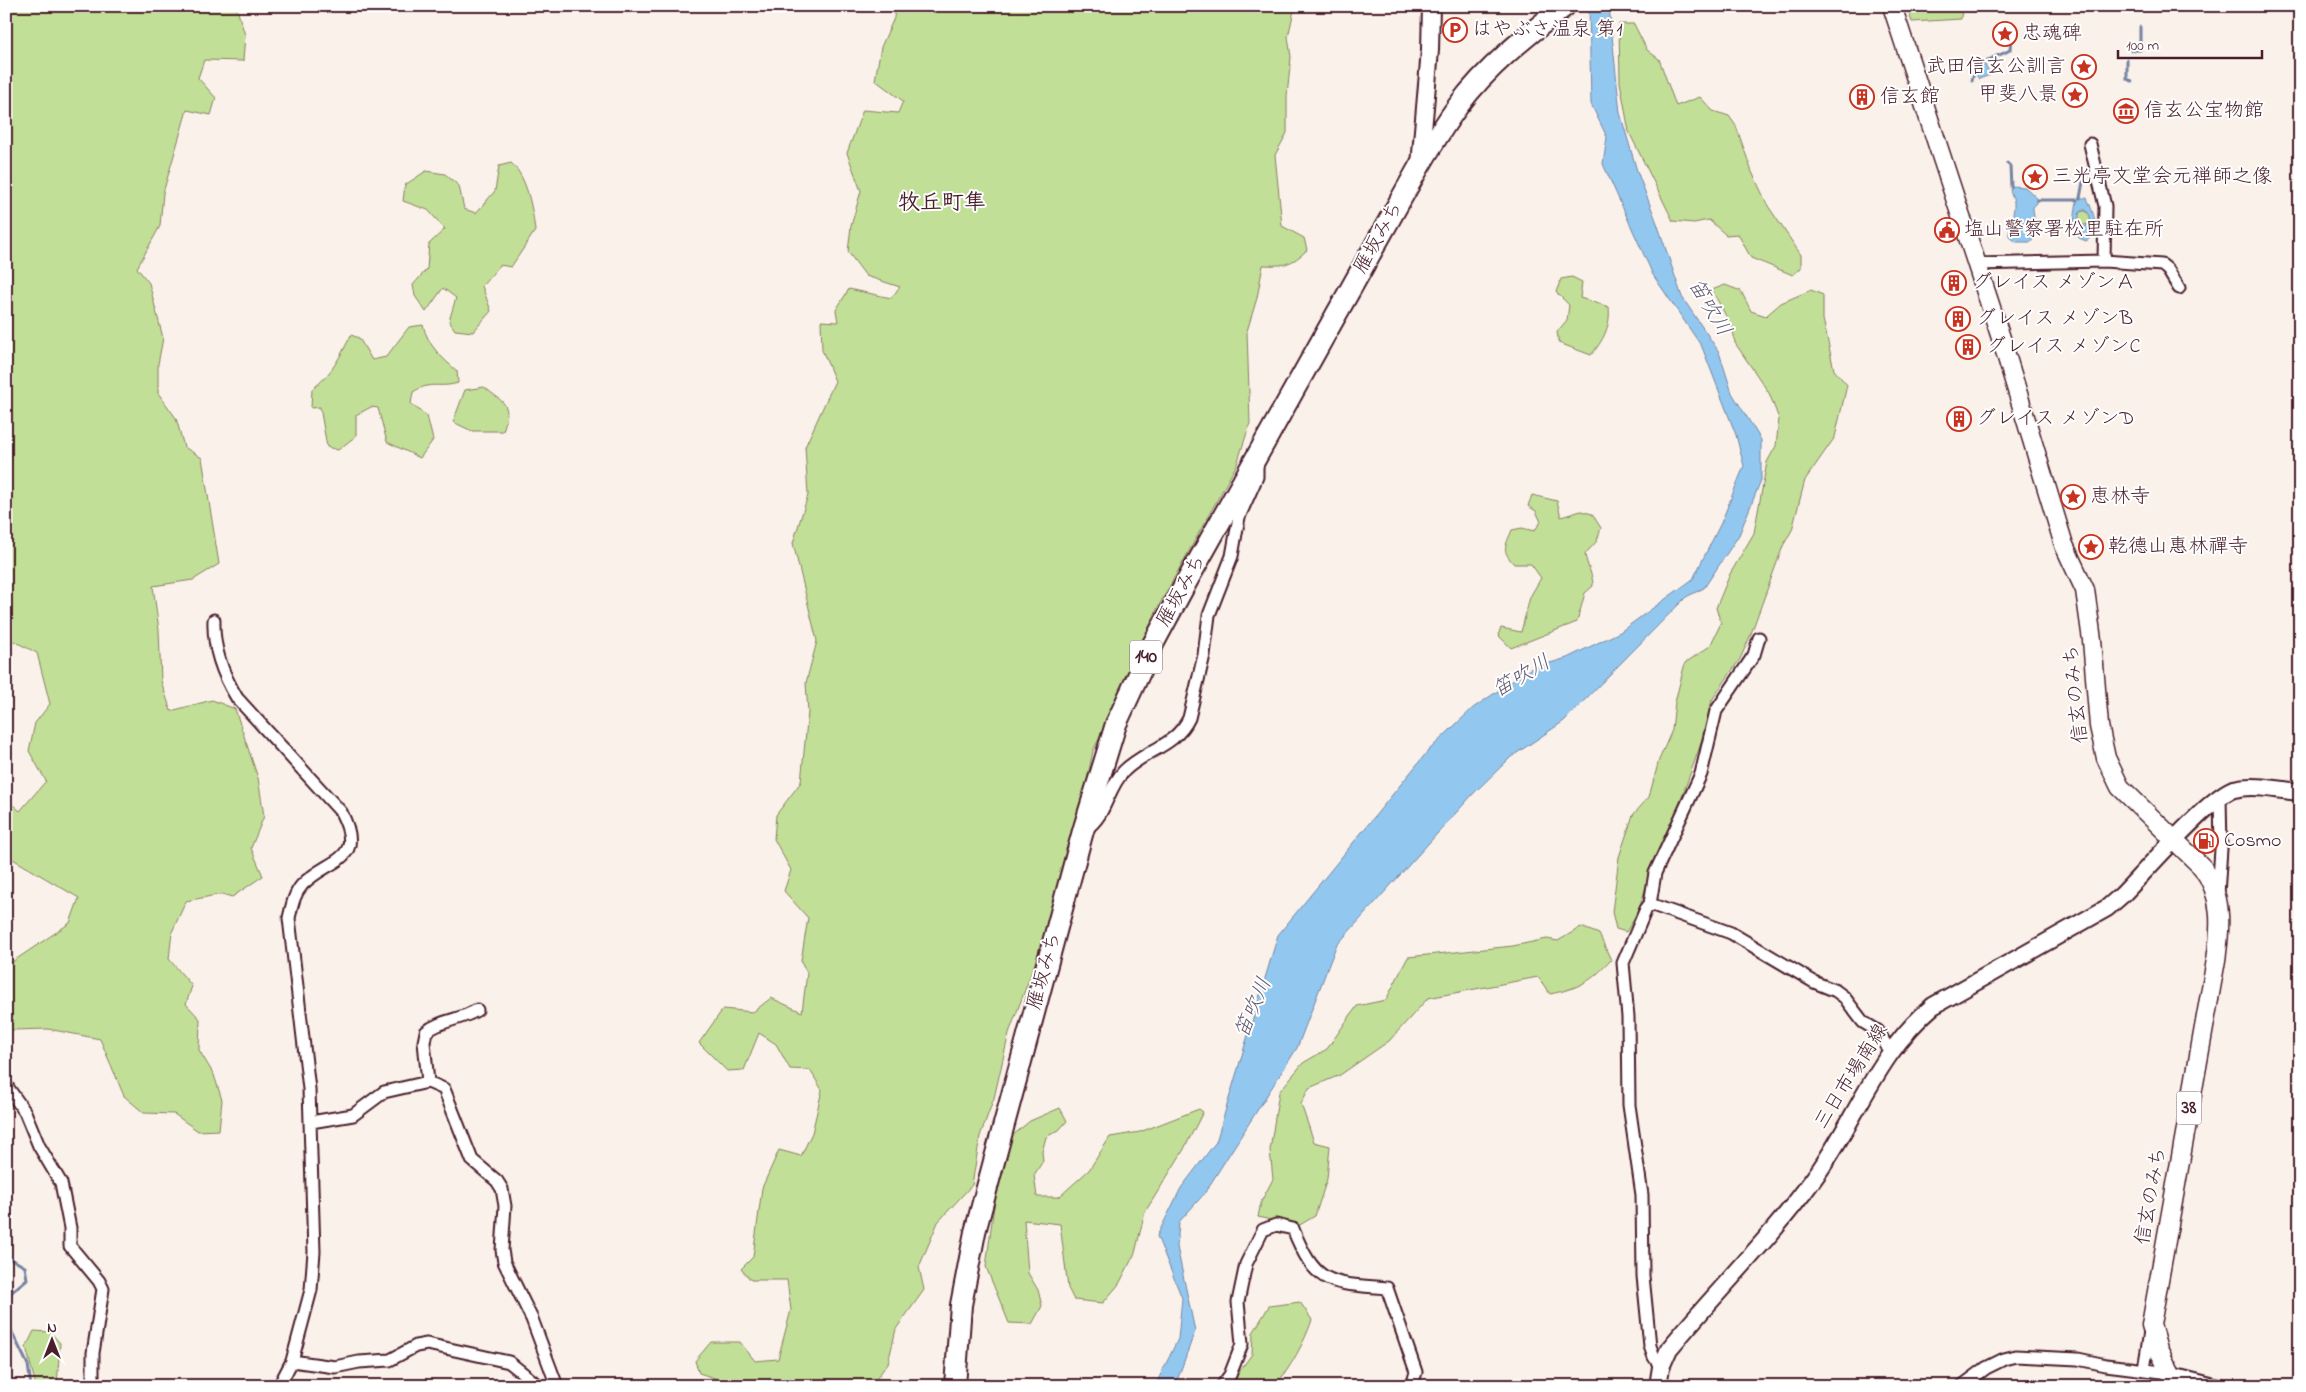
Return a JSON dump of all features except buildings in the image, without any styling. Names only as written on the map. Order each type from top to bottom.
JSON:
[{"type":"highway","name":"雁坂みち","points":[[955,1386],[961,1305],[975,1232],[1083,831],[1116,724],[1148,654],[1256,456],[1420,165],[1458,106],[1486,73],[1565,6]]},
{"type":"main road","points":[[1420,165],[1430,50],[1431,6]]},
{"type":"main road","name":"信玄のみち","points":[[1892,6],[2001,338],[2064,545],[2085,590],[2092,640],[2099,726],[2106,758],[2120,787],[2202,867],[2211,879],[2218,901],[2219,938],[2216,960],[2151,1326],[2158,1349],[2174,1379]]},
{"type":"main road","points":[[2220,796],[2243,788],[2300,792]]},
{"type":"main road","name":"三日市場南線","points":[[1658,1386],[1661,1367],[1669,1349],[1813,1179],[1890,1052],[1903,1034],[1933,1006],[2107,908],[2220,796]]},
{"type":"street","points":[[2090,144],[2105,206],[2104,261]]},
{"type":"street","points":[[1976,264],[2104,261],[2162,265],[2168,270],[2179,288]]},
{"type":"street","points":[[1083,831],[1094,824],[1100,816],[1124,771],[1174,738],[1184,728],[1204,656],[1212,604],[1232,556],[1239,517],[1257,477],[1256,456]]},
{"type":"street","points":[[214,620],[214,632],[225,678],[237,698],[341,812],[348,827],[351,842],[344,856],[302,885],[292,901],[290,918],[302,1015],[311,1122],[314,1252],[311,1290],[292,1361],[279,1386]]},
{"type":"street","points":[[1661,1367],[1654,1358],[1650,1346],[1643,1276],[1642,1195],[1629,1105],[1628,1017],[1623,963],[1646,908],[1650,904],[1655,873],[1701,774],[1716,711],[1754,655],[1759,638]]},
{"type":"street","points":[[2218,901],[2221,849],[2220,796]]},
{"type":"street","points":[[1650,904],[1731,933],[1814,982],[1836,991],[1844,998],[1855,1015],[1878,1031],[1890,1052]]},
{"type":"street","points":[[428,1082],[424,1042],[426,1032],[432,1026],[468,1016],[477,1010]]},
{"type":"street","points":[[311,1122],[353,1115],[384,1092],[428,1082],[444,1089],[472,1160],[497,1180],[502,1189],[505,1206],[502,1250],[504,1262],[532,1319],[557,1386]]},
{"type":"street","points":[[6,1085],[25,1112],[39,1146],[61,1183],[70,1228],[70,1246],[99,1281],[103,1289],[93,1353],[93,1386]]},
{"type":"street","points":[[1222,1386],[1230,1375],[1242,1344],[1238,1302],[1246,1264],[1262,1230],[1276,1225],[1293,1229],[1302,1250],[1316,1272],[1339,1284],[1387,1288],[1416,1372],[1412,1386]]},
{"type":"street","points":[[2144,1369],[2151,1326]]},
{"type":"street","points":[[292,1361],[335,1367],[359,1362],[390,1360],[416,1346],[427,1344],[509,1362],[539,1386]]},
{"type":"street","points":[[1962,1386],[1986,1368],[2004,1359],[2016,1356],[2078,1359],[2106,1365],[2144,1369],[2174,1379],[2221,1386]]},
{"type":"green space","points":[[6,6],[236,6],[245,35],[243,61],[204,60],[198,78],[216,98],[211,115],[187,110],[163,193],[160,226],[137,268],[149,283],[163,338],[158,364],[158,393],[176,418],[184,447],[202,458],[219,564],[193,580],[153,586],[159,630],[161,681],[171,711],[212,700],[235,709],[258,778],[264,816],[251,848],[263,876],[232,897],[222,894],[186,901],[172,932],[169,959],[192,986],[186,1004],[200,1019],[199,1050],[214,1075],[222,1100],[219,1130],[198,1131],[174,1114],[144,1113],[124,1096],[100,1039],[48,1029],[13,1030],[6,1027],[6,966],[70,923],[79,898],[6,855],[6,799],[20,811],[46,781],[29,751],[35,723],[50,704],[37,653],[6,637]]},
{"type":"green space","points":[[895,6],[1295,6],[1288,37],[1291,57],[1287,96],[1287,133],[1275,155],[1282,226],[1304,238],[1307,250],[1287,264],[1263,265],[1257,298],[1247,331],[1250,423],[1237,464],[1157,609],[1122,692],[1093,751],[1079,819],[1035,963],[1009,1033],[994,1098],[980,1136],[972,1185],[938,1222],[919,1267],[924,1290],[896,1329],[888,1363],[871,1386],[739,1386],[699,1373],[695,1361],[711,1342],[740,1342],[755,1361],[778,1359],[791,1310],[787,1280],[751,1280],[741,1269],[753,1257],[762,1188],[779,1150],[801,1156],[812,1133],[822,1090],[810,1070],[790,1069],[776,1044],[759,1033],[744,1070],[727,1071],[699,1043],[723,1009],[753,1012],[771,998],[802,1012],[807,973],[801,961],[808,918],[784,891],[791,870],[774,839],[776,815],[801,782],[808,712],[806,683],[817,641],[793,543],[808,495],[805,447],[835,381],[822,350],[821,321],[838,322],[836,310],[849,289],[891,298],[900,287],[866,276],[848,252],[851,226],[861,191],[847,153],[863,110],[898,113],[903,101],[875,80],[881,47],[894,18]]},
{"type":"green space","points":[[1906,6],[1962,6],[1961,19],[1912,22]]},
{"type":"green space","points":[[1619,24],[1634,24],[1647,50],[1659,59],[1676,106],[1700,97],[1713,111],[1729,116],[1736,126],[1752,172],[1768,206],[1801,255],[1801,268],[1793,275],[1751,258],[1738,234],[1726,235],[1709,220],[1694,223],[1673,221],[1629,132],[1620,82]]},
{"type":"green space","points":[[511,163],[517,169],[525,185],[531,204],[535,231],[511,267],[500,265],[482,286],[491,311],[473,332],[455,330],[449,321],[456,298],[443,288],[426,312],[415,296],[413,285],[427,269],[429,244],[445,229],[428,210],[403,201],[405,185],[426,171],[445,174],[459,186],[464,209],[476,213],[495,191],[499,166]]},
{"type":"green space","points":[[2081,211],[2087,211],[2091,218],[2087,225],[2081,225],[2077,221],[2077,215]]},
{"type":"green space","points":[[1572,277],[1582,282],[1580,298],[1609,307],[1609,321],[1605,333],[1591,355],[1559,343],[1557,332],[1567,320],[1569,305],[1556,292],[1561,279]]},
{"type":"green space","points":[[1725,285],[1741,291],[1751,311],[1766,316],[1781,303],[1811,290],[1823,295],[1823,319],[1834,370],[1847,385],[1835,437],[1805,480],[1792,530],[1783,546],[1749,639],[1740,659],[1712,700],[1700,746],[1673,822],[1651,869],[1639,910],[1626,932],[1616,929],[1612,912],[1619,857],[1633,815],[1649,797],[1659,760],[1672,730],[1675,702],[1685,663],[1710,646],[1721,623],[1716,608],[1730,574],[1754,533],[1767,462],[1776,446],[1779,419],[1769,393],[1735,343],[1733,329],[1712,290]]},
{"type":"green space","points":[[423,325],[432,345],[457,371],[458,383],[425,386],[413,392],[411,404],[427,416],[433,440],[420,458],[387,442],[378,408],[371,407],[356,415],[356,436],[338,450],[327,447],[320,407],[311,408],[312,389],[325,378],[351,335],[359,338],[372,360],[386,357],[409,327]]},
{"type":"green space","points":[[484,387],[505,405],[507,415],[503,431],[472,431],[453,422],[465,390]]},
{"type":"green space","points":[[1532,495],[1557,501],[1561,517],[1581,511],[1592,514],[1601,528],[1597,541],[1585,554],[1593,586],[1585,593],[1577,622],[1511,648],[1498,635],[1501,628],[1521,632],[1530,597],[1541,578],[1531,564],[1514,564],[1507,555],[1505,548],[1512,530],[1522,528],[1534,531],[1541,522],[1536,511],[1528,506]]},
{"type":"green space","points":[[1581,927],[1599,934],[1611,960],[1591,979],[1569,989],[1550,994],[1538,977],[1428,998],[1389,1041],[1340,1075],[1309,1088],[1301,1104],[1314,1142],[1330,1146],[1327,1179],[1315,1216],[1298,1226],[1258,1217],[1261,1202],[1273,1179],[1270,1150],[1279,1092],[1303,1063],[1327,1049],[1357,1006],[1386,1000],[1408,957],[1513,946],[1547,939],[1558,941]]},
{"type":"green space","points":[[1060,1108],[1067,1121],[1059,1130],[1046,1137],[1042,1152],[1043,1161],[1034,1175],[1037,1197],[1059,1197],[1089,1170],[1110,1137],[1140,1132],[1199,1109],[1203,1112],[1183,1151],[1145,1212],[1135,1253],[1119,1284],[1103,1303],[1074,1300],[1068,1288],[1060,1224],[1024,1220],[1028,1273],[1038,1290],[1042,1306],[1032,1324],[1009,1323],[986,1267],[997,1182],[1013,1135],[1030,1121]]},
{"type":"green space","points":[[1300,1302],[1312,1320],[1296,1354],[1275,1386],[1229,1386],[1252,1354],[1253,1333],[1269,1306]]},
{"type":"green space","points":[[34,1331],[50,1332],[60,1343],[57,1386],[36,1386],[26,1347]]},
{"type":"water","name":"笛吹川","points":[[1589,6],[1609,6],[1620,113],[1637,171],[1682,297],[1719,352],[1732,393],[1761,440],[1761,480],[1739,535],[1704,588],[1686,597],[1564,721],[1511,757],[1473,794],[1336,946],[1297,1048],[1204,1194],[1179,1222],[1177,1247],[1195,1331],[1178,1378],[1172,1386],[1155,1386],[1178,1339],[1182,1298],[1157,1236],[1181,1188],[1216,1142],[1278,935],[1428,751],[1473,708],[1530,669],[1567,658],[1620,632],[1693,579],[1721,523],[1744,466],[1736,435],[1702,347],[1653,275],[1603,164],[1607,137],[1591,104]]},
{"type":"water","points":[[1985,65],[1990,75],[1979,79],[1976,71]]},
{"type":"water","points":[[2012,186],[2025,187],[2037,198],[2037,203],[2033,207],[2035,234],[2031,242],[2016,242],[2009,236],[2014,206],[2014,199],[2010,190]]},
{"type":"water","points":[[2079,198],[2087,198],[2095,221],[2094,232],[2086,241],[2079,238],[2074,223],[2077,200]],"holes":[[[2082,210],[2086,210],[2090,216],[2090,222],[2085,227],[2079,222],[2079,214]]]},
{"type":"waterway","points":[[1972,81],[1977,69],[1981,65],[2010,50],[2012,22]]},
{"type":"waterway","points":[[2131,50],[2140,50],[2140,27]]},
{"type":"waterway","points":[[2127,59],[2127,79],[2132,81]]},
{"type":"waterway","points":[[2007,163],[2010,166],[2011,187]]},
{"type":"waterway","points":[[2080,198],[2084,176],[2089,171]]},
{"type":"waterway","points":[[2038,200],[2077,200]]},
{"type":"waterway","points":[[6,1258],[25,1267],[27,1279],[6,1297]]},
{"type":"waterway","points":[[6,1320],[28,1365],[31,1386]]},
{"type":"place","name":"はやぶさ温泉 第1","points":[[1455,30]]},
{"type":"place","name":"忠魂碑","points":[[2005,34]]},
{"type":"place","name":"武田信玄公訓言","points":[[2084,67]]},
{"type":"place","name":"甲斐八景","points":[[2075,95]]},
{"type":"place","name":"信玄館","points":[[1862,97]]},
{"type":"place","name":"信玄公宝物館","points":[[2126,111]]},
{"type":"place","name":"三光亭文堂会元禅師之像","points":[[2035,177]]},
{"type":"place","name":"塩山警察署松里駐在所","points":[[1947,230]]},
{"type":"place","name":"グレイス メゾンＡ","points":[[1954,283]]},
{"type":"place","name":"グレイス メゾンB","points":[[1958,319]]},
{"type":"place","name":"グレイス メゾンC","points":[[1968,347]]},
{"type":"place","name":"グレイス メゾンD","points":[[1959,419]]},
{"type":"place","name":"恵林寺","points":[[2073,497]]},
{"type":"place","name":"乾德山惠林禪寺","points":[[2091,547]]},
{"type":"place","name":"Cosmo","points":[[2206,841]]},
{"type":"district","name":"牧丘町隼","points":[[942,204]]}]
